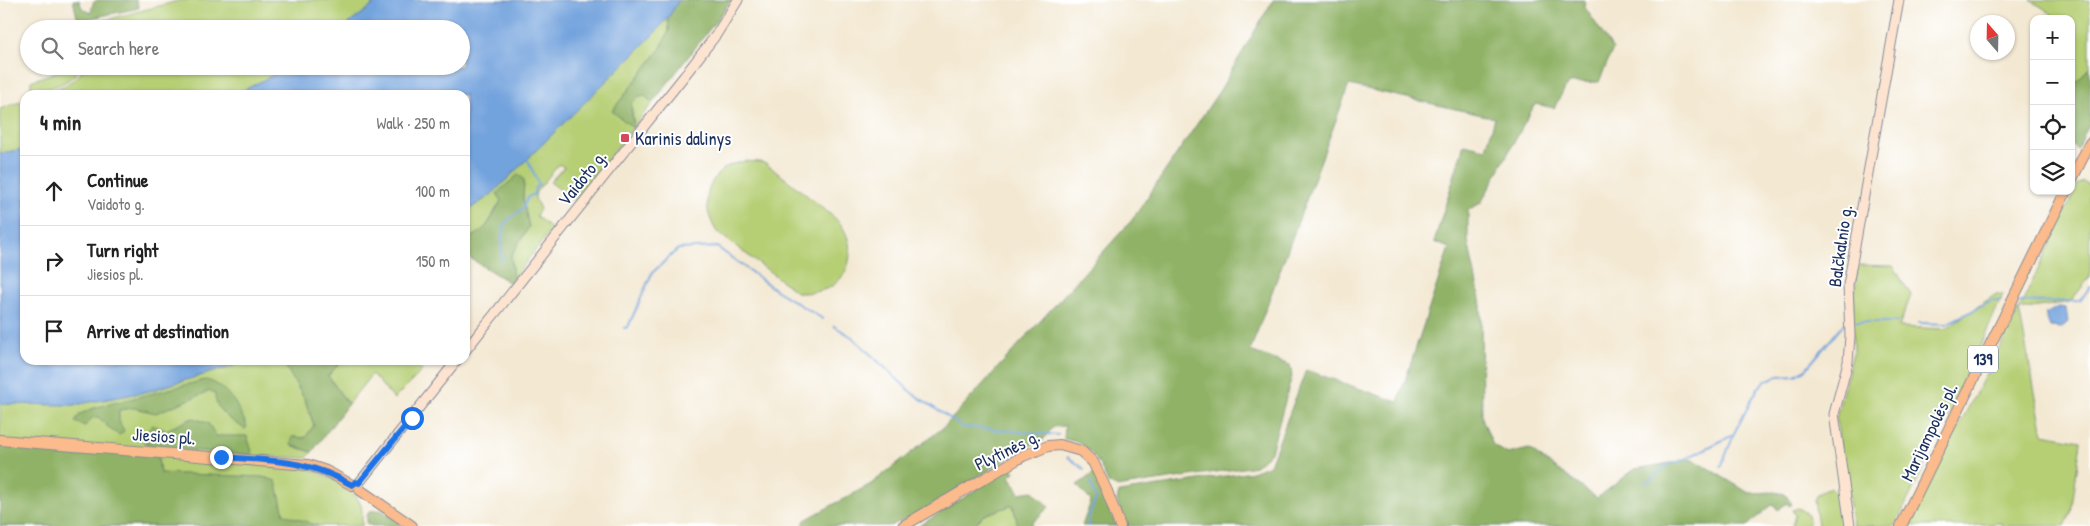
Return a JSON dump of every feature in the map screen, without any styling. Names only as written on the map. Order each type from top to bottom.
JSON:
[{"type":"main road","name":"Vaidoto g.","points":[[470,344],[685,75],[716,35],[738,0]]},
{"type":"main road","name":"Balčkalnio g.","points":[[1850,526],[1834,414],[1848,362],[1850,336],[1848,285],[1898,0]]},
{"type":"main road","points":[[2075,173],[2090,143]]},
{"type":"main road","name":"Marijampolės pl.","points":[[1901,526],[2064,195]]},
{"type":"main road","points":[[412,526],[357,486],[453,365]]},
{"type":"main road","name":"Jiesios pl.","points":[[0,440],[308,465],[326,471],[357,486]]},
{"type":"main road","name":"Plytinės g.","points":[[903,526],[1023,456],[1043,447],[1060,445],[1074,448],[1093,462],[1107,491],[1120,526]]},
{"type":"green space","points":[[73,0],[79,0],[82,8],[91,13],[93,3],[97,0],[136,0],[139,8],[82,20],[77,17]]},
{"type":"green space","points":[[182,0],[373,0],[372,6],[354,20],[105,20]]},
{"type":"green space","points":[[679,0],[732,0],[654,101],[649,100],[645,95],[639,96],[631,104],[633,128],[612,111],[661,48],[669,31],[668,18]]},
{"type":"green space","points":[[1273,0],[1585,0],[1584,6],[1613,49],[1599,82],[1568,83],[1554,108],[1535,104],[1481,203],[1468,210],[1468,241],[1481,304],[1482,418],[1493,445],[1508,454],[1529,449],[1597,498],[1635,469],[1693,459],[1749,493],[1774,492],[1785,494],[1792,504],[1789,506],[1787,503],[1778,510],[1773,504],[1747,526],[1126,526],[1117,501],[1119,492],[1252,472],[1270,465],[1306,370],[1398,402],[1449,248],[1434,242],[1464,144],[1486,149],[1495,118],[1349,85],[1250,351],[1290,365],[1292,376],[1271,452],[1256,466],[1116,487],[1108,483],[1097,460],[1087,448],[1064,439],[1065,426],[1053,427],[1043,440],[1027,447],[915,515],[890,526],[803,526],[805,520],[871,484],[945,426],[1132,220],[1220,90]]},
{"type":"green space","points":[[2031,0],[2090,0],[2090,67],[2078,81],[2075,81],[2075,15],[2052,14]]},
{"type":"green space","points":[[668,18],[669,31],[661,48],[612,111],[634,123],[631,104],[639,96],[645,95],[649,100],[654,101],[575,201],[550,182],[564,167],[559,164],[536,192],[535,198],[540,209],[536,216],[552,229],[513,279],[511,255],[529,227],[523,200],[524,180],[501,201],[484,230],[470,238],[470,209],[491,195]]},
{"type":"green space","points":[[2090,67],[2090,123],[2077,150],[2075,148],[2075,81],[2078,81]]},
{"type":"green space","points":[[48,75],[74,75],[66,81],[43,90],[31,90],[31,81]]},
{"type":"green space","points":[[79,75],[273,75],[244,90],[52,90]]},
{"type":"green space","points":[[20,102],[20,150],[0,153],[0,109]]},
{"type":"green space","points":[[745,161],[764,163],[839,222],[848,238],[850,256],[845,273],[832,286],[820,291],[798,293],[717,232],[712,224],[707,206],[707,198],[712,181],[726,167]]},
{"type":"green space","points":[[519,174],[524,180],[523,200],[529,227],[511,255],[513,279],[510,283],[470,258],[470,238],[483,230],[491,220],[501,201],[497,193]]},
{"type":"green space","points":[[2084,182],[2090,187],[2090,277],[2070,302],[2019,310],[2073,195],[2075,195],[2078,184]]},
{"type":"green space","points":[[1858,265],[1893,266],[1911,295],[1899,327],[1945,329],[1996,294],[2003,294],[1961,391],[1895,526],[1853,526],[1836,418],[1853,353],[1852,314]]},
{"type":"green space","points":[[2019,310],[2043,434],[2081,441],[2071,513],[2065,526],[2002,526],[2001,523],[1971,526],[1907,526]]},
{"type":"green space","points":[[235,365],[285,365],[305,400],[314,426],[305,438],[293,437],[291,445],[312,452],[307,458],[262,456],[316,472],[343,485],[353,493],[360,503],[362,526],[0,526],[0,404],[74,405],[145,392]]},
{"type":"green space","points":[[285,365],[338,365],[328,376],[348,404],[312,452],[291,445],[292,437],[305,438],[314,425],[305,400]]},
{"type":"green space","points":[[338,365],[418,365],[422,371],[394,399],[372,374],[348,404],[328,376]]},
{"type":"green space","points":[[205,380],[213,382],[226,391],[244,420],[247,427],[245,429],[220,410],[215,399],[215,393],[210,391],[156,413],[134,408],[119,410],[119,421],[124,431],[120,435],[98,417],[92,418],[85,426],[75,422],[80,414],[94,408]]},
{"type":"green space","points":[[193,418],[208,423],[216,436],[247,436],[253,455],[152,447],[143,441],[146,432],[152,425],[166,430]]},
{"type":"green space","points":[[0,443],[158,456],[160,473],[263,477],[276,481],[284,514],[319,526],[0,526]]},
{"type":"green space","points":[[1012,467],[1015,472],[1010,476],[1020,493],[1033,491],[1049,507],[1031,524],[1032,526],[1018,526],[1013,505],[984,515],[973,526],[919,526]]},
{"type":"green space","points":[[1094,473],[1116,526],[1082,526],[1091,501],[1077,485]]},
{"type":"green space","points":[[1831,487],[1840,497],[1845,526],[1818,526],[1814,500],[1817,494]]},
{"type":"green space","points":[[1013,505],[1018,526],[973,526],[984,515]]},
{"type":"green space","points":[[1799,508],[1808,514],[1809,526],[1792,526],[1795,515],[1792,510]]},
{"type":"green space","points":[[381,510],[404,526],[372,526],[367,524],[367,515],[370,511]]},
{"type":"water","points":[[373,0],[679,0],[668,18],[652,36],[491,195],[470,209],[470,90],[244,90],[273,75],[470,75],[470,20],[354,20],[372,6]]},
{"type":"water","points":[[20,150],[20,365],[235,365],[145,392],[74,405],[0,404],[0,153]]},
{"type":"water","points":[[2059,307],[2066,308],[2068,322],[2061,328],[2050,327],[2045,314]]},
{"type":"waterway","points":[[502,261],[501,242],[505,223],[523,208],[528,197],[534,194],[535,188],[539,185],[527,158]]},
{"type":"waterway","points":[[624,328],[628,327],[652,273],[678,249],[717,247],[777,291],[823,319]]},
{"type":"waterway","points":[[2020,302],[2080,301],[2090,287]]},
{"type":"waterway","points":[[1919,323],[1946,324],[1992,301],[2001,301]]},
{"type":"waterway","points":[[1855,322],[1897,322]]},
{"type":"waterway","points":[[1646,483],[1667,465],[1683,460],[1733,435],[1758,388],[1767,380],[1778,376],[1795,375],[1805,370],[1844,324]]},
{"type":"waterway","points":[[834,326],[852,337],[912,393],[963,427],[1058,435]]},
{"type":"waterway","points":[[1721,467],[1733,437]]},
{"type":"waterway","points":[[1068,457],[1084,469]]},
{"type":"waterway","points":[[1088,526],[1089,516],[1096,499],[1090,482]]},
{"type":"place","name":"Karinis dalinys","points":[[625,138]]},
{"type":"route","points":[[221,457],[308,465],[326,471],[352,485],[354,482],[359,483],[412,418]]}]
